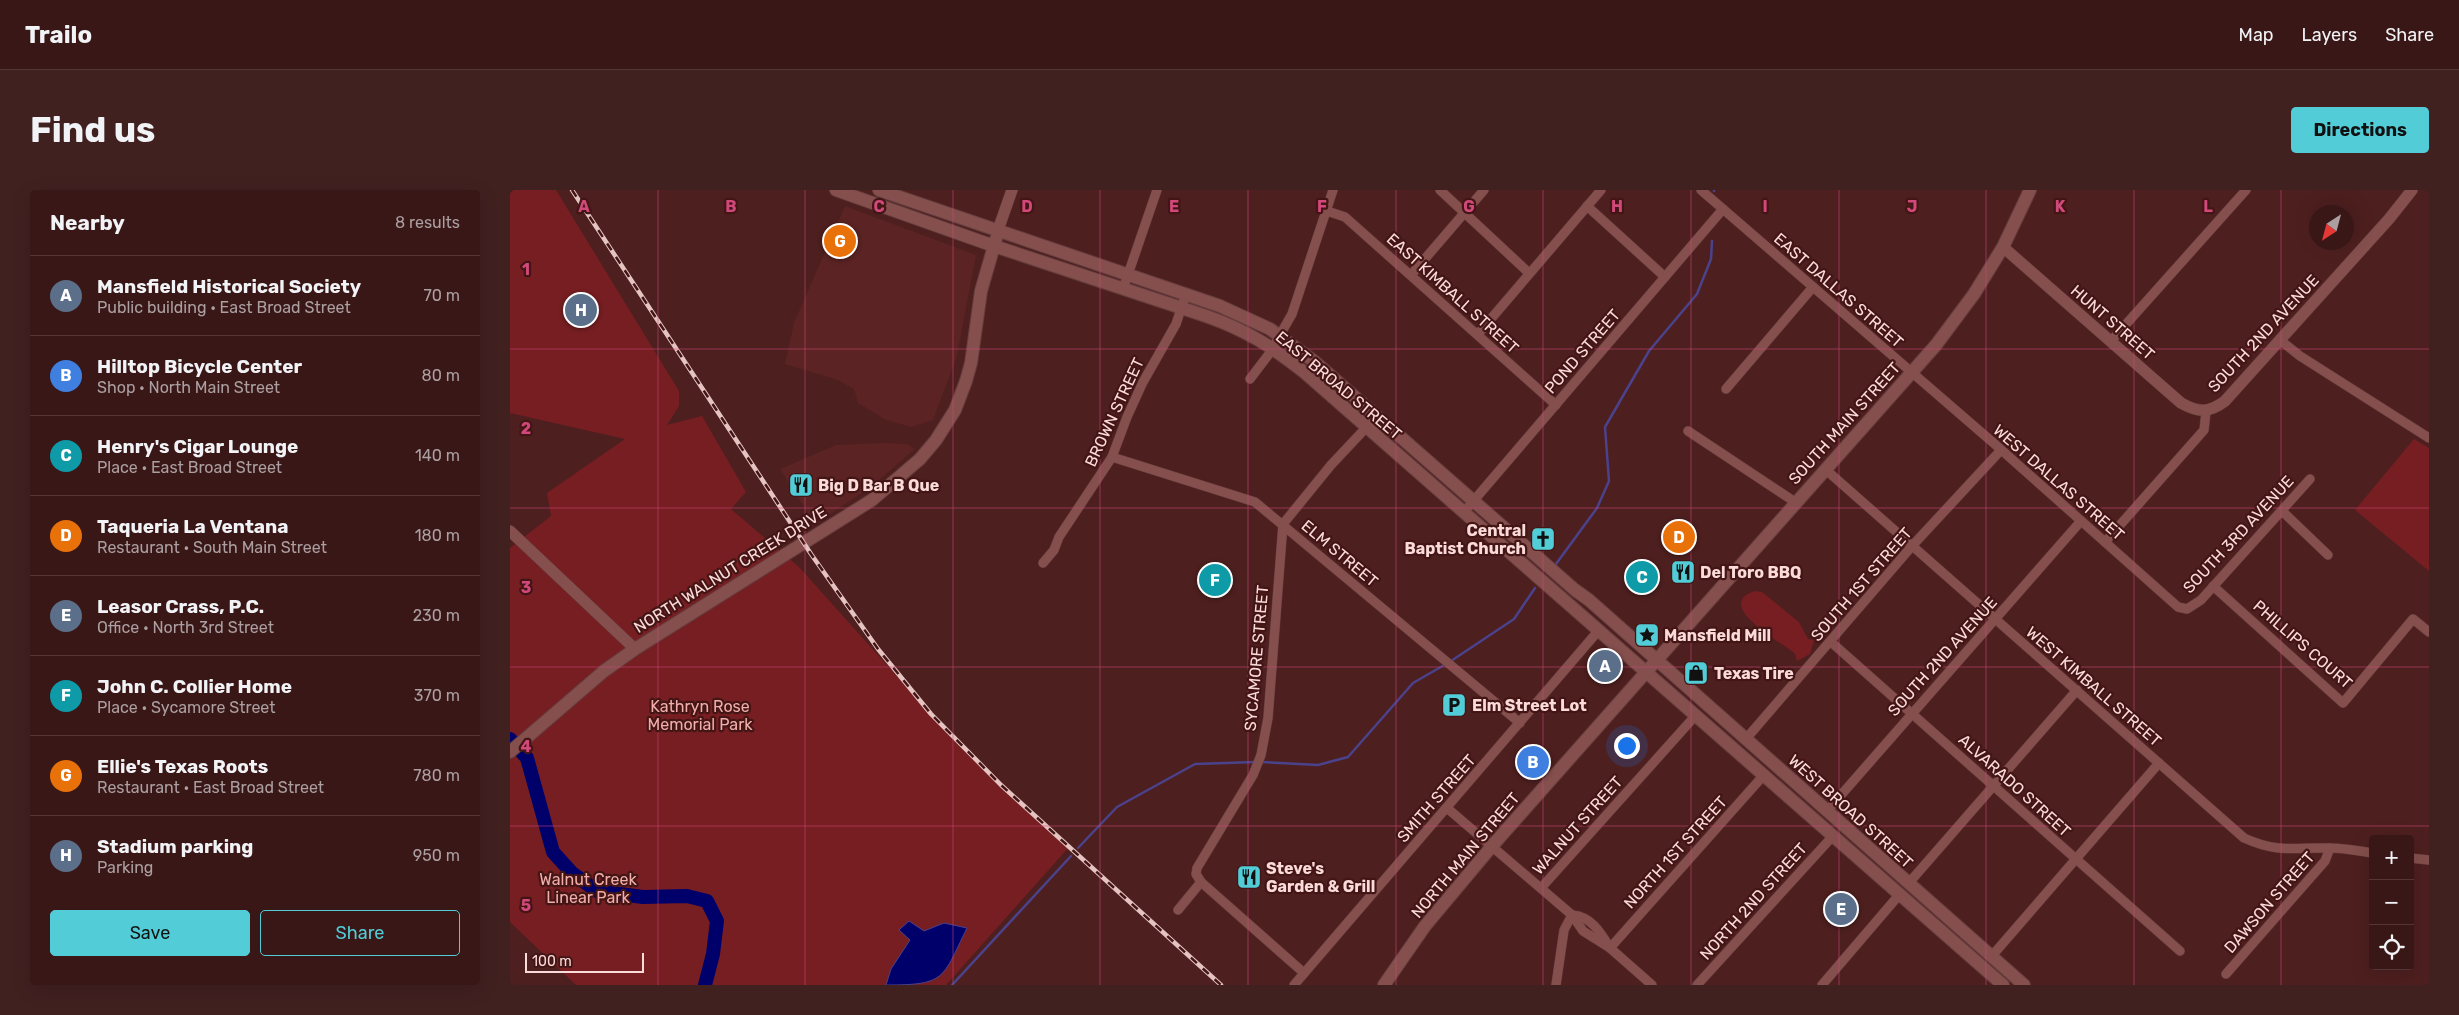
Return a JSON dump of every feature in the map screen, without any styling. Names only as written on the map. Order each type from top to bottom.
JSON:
[{"type":"main road","name":"EAST BROAD STREET","points":[[836,190],[872,196],[994,246],[1236,327],[1273,348],[1646,672]]},
{"type":"main road","name":"EAST BROAD STREET","points":[[879,190],[1240,313],[1280,336],[1315,362],[1657,661]]},
{"type":"main road","name":"SOUTH MAIN STREET","points":[[1657,661],[1795,502],[1912,374],[1953,323],[2003,247],[2030,190]]},
{"type":"main road","name":"NORTH WALNUT CREEK DRIVE","points":[[510,752],[604,671],[635,649],[872,500],[920,459],[936,440],[955,410],[966,381],[971,363],[981,291],[998,230]]},
{"type":"main road","points":[[1522,563],[1532,552]]},
{"type":"main road","points":[[1566,601],[1575,590]]},
{"type":"main road","name":"NORTH MAIN STREET","points":[[1389,983],[1426,926],[1492,846],[1657,661]]},
{"type":"main road","name":"WEST BROAD STREET","points":[[1657,661],[2024,985]]},
{"type":"main road","name":"WEST BROAD STREET","points":[[1646,672],[1996,983]]},
{"type":"main road","points":[[1736,750],[1746,740]]},
{"type":"main road","points":[[1899,895],[1908,884]]},
{"type":"main road","points":[[1996,983],[2004,968]]},
{"type":"street","points":[[998,230],[1012,190]]},
{"type":"street","points":[[1123,288],[1157,190]]},
{"type":"street","points":[[1250,379],[1273,348],[1292,314],[1334,190]]},
{"type":"street","points":[[1440,190],[1529,273]]},
{"type":"street","points":[[1411,275],[1484,190]]},
{"type":"street","points":[[1478,334],[1601,190]]},
{"type":"street","name":"EAST DALLAS STREET","points":[[1701,190],[1912,374]]},
{"type":"street","points":[[2111,341],[2246,190]]},
{"type":"street","name":"SOUTH 2ND AVENUE","points":[[2105,542],[2204,430],[2206,412],[2225,401],[2389,219],[2412,190]]},
{"type":"street","points":[[1587,206],[1665,277]]},
{"type":"street","name":"POND STREET","points":[[1464,512],[1723,209]]},
{"type":"street","name":"EAST KIMBALL STREET","points":[[1327,211],[1345,217],[1556,405]]},
{"type":"street","name":"HUNT STREET","points":[[2003,247],[2181,403],[2194,410],[2206,412]]},
{"type":"street","points":[[1726,389],[1812,287]]},
{"type":"street","name":"BROWN STREET","points":[[1042,563],[1054,550],[1059,537],[1112,457],[1139,391],[1176,324],[1186,294]]},
{"type":"street","points":[[2280,340],[2300,356],[2429,438]]},
{"type":"street","name":"WEST DALLAS STREET","points":[[1912,374],[2001,450],[2169,600],[2178,607],[2187,609]]},
{"type":"street","points":[[1283,524],[1331,465],[1377,416]]},
{"type":"street","points":[[1688,431],[1795,502]]},
{"type":"street","name":"SOUTH 1ST STREET","points":[[1746,740],[1912,546],[2001,450]]},
{"type":"street","name":"ELM STREET","points":[[1112,457],[1255,502],[1520,723]]},
{"type":"street","name":"WEST KIMBALL STREET","points":[[1825,469],[2244,838],[2262,846],[2278,849],[2330,848],[2369,853]]},
{"type":"street","name":"SOUTH 3RD AVENUE","points":[[2187,609],[2194,605],[2213,586],[2310,479]]},
{"type":"street","points":[[2282,511],[2328,555]]},
{"type":"street","name":"SOUTH 2ND AVENUE","points":[[1827,811],[2081,521]]},
{"type":"street","name":"SYCAMORE STREET","points":[[1201,882],[1196,874],[1199,861],[1240,797],[1256,765],[1264,742],[1283,524]]},
{"type":"street","points":[[510,531],[635,649]]},
{"type":"street","name":"PHILLIPS COURT","points":[[2213,586],[2344,703],[2413,619],[2429,632]]},
{"type":"street","name":"SMITH STREET","points":[[1294,985],[1599,630]]},
{"type":"street","name":"ALVARADO STREET","points":[[1831,642],[2180,951]]},
{"type":"street","points":[[1908,884],[2077,690]]},
{"type":"street","name":"WALNUT STREET","points":[[1541,888],[1696,715]]},
{"type":"street","points":[[1991,956],[2159,763]]},
{"type":"street","name":"NORTH 1ST STREET","points":[[1610,948],[1763,776]]},
{"type":"street","points":[[1447,808],[1572,916],[1583,931],[1610,948],[1652,985]]},
{"type":"street","name":"NORTH 2ND STREET","points":[[1697,985],[1832,837]]},
{"type":"street","name":"DAWSON STREET","points":[[2226,974],[2325,861],[2330,848]]},
{"type":"street","points":[[2414,858],[2429,860]]},
{"type":"street","points":[[1178,910],[1201,882],[1304,973]]},
{"type":"street","points":[[1822,985],[1899,895]]},
{"type":"street","points":[[1556,985],[1564,930],[1572,916]]},
{"type":"shaded area","points":[[845,206],[976,255],[957,356],[933,420],[912,427],[886,420],[858,403],[854,389],[838,380],[785,364],[794,323]]},
{"type":"shaded area","points":[[907,444],[915,449],[872,486],[815,524],[780,469],[836,445]]},
{"type":"shaded area","points":[[909,921],[924,931],[944,923],[967,928],[952,958],[940,976],[920,983],[886,985],[891,969],[910,940],[899,930]]},
{"type":"green space","name":"Kathryn Rose Memorial Park","points":[[510,190],[556,190],[679,391],[679,406],[667,425],[702,416],[746,492],[731,509],[799,567],[931,714],[1069,847],[946,985],[576,985],[510,922],[510,548],[551,516],[547,493],[625,439],[510,413]]},
{"type":"green space","points":[[2414,439],[2429,448],[2429,571],[2355,510]]},
{"type":"green space","points":[[1755,591],[1762,592],[1799,622],[1808,639],[1814,640],[1810,654],[1797,661],[1795,654],[1767,634],[1746,615],[1741,605],[1743,597]]},
{"type":"waterway","points":[[1556,564],[1597,508],[1609,481],[1605,427],[1649,351],[1697,294],[1711,259],[1712,241]]},
{"type":"waterway","points":[[1451,661],[1514,619],[1535,588]]},
{"type":"waterway","points":[[1261,762],[1318,765],[1348,757],[1413,683],[1446,664]]},
{"type":"waterway","points":[[510,739],[527,758],[553,852],[572,873],[597,891],[643,897],[687,896],[707,901],[717,921],[713,954],[705,985]]},
{"type":"waterway","points":[[1078,848],[1117,807],[1195,764],[1256,762]]},
{"type":"waterway","points":[[952,985],[1071,856]]},
{"type":"railway","points":[[572,190],[811,554],[878,649],[931,714],[1001,785],[1221,985]]},
{"type":"place","name":"Ellie's Texas Roots","points":[[840,241]]},
{"type":"place","name":"Stadium parking","points":[[581,310]]},
{"type":"place","name":"Big D Bar B Que","points":[[801,485]]},
{"type":"place","name":"Taqueria La Ventana","points":[[1679,537]]},
{"type":"place","name":"Central Baptist Church","points":[[1543,539]]},
{"type":"place","name":"Del Toro BBQ","points":[[1683,572]]},
{"type":"place","name":"Henry's Cigar Lounge","points":[[1642,577]]},
{"type":"place","name":"John C. Collier Home","points":[[1215,580]]},
{"type":"place","name":"Mansfield Mill","points":[[1647,635]]},
{"type":"place","name":"Mansfield Historical Society","points":[[1605,666]]},
{"type":"place","name":"Texas Tire","points":[[1696,673]]},
{"type":"place","name":"Elm Street Lot","points":[[1454,705]]},
{"type":"place","name":"Hilltop Bicycle Center","points":[[1533,762]]},
{"type":"place","name":"Steve's Garden & Grill","points":[[1249,877]]},
{"type":"place","name":"Leasor Crass, P.C.","points":[[1841,909]]},
{"type":"park label","name":"Walnut Creek Linear Park","points":[[588,888]]}]
